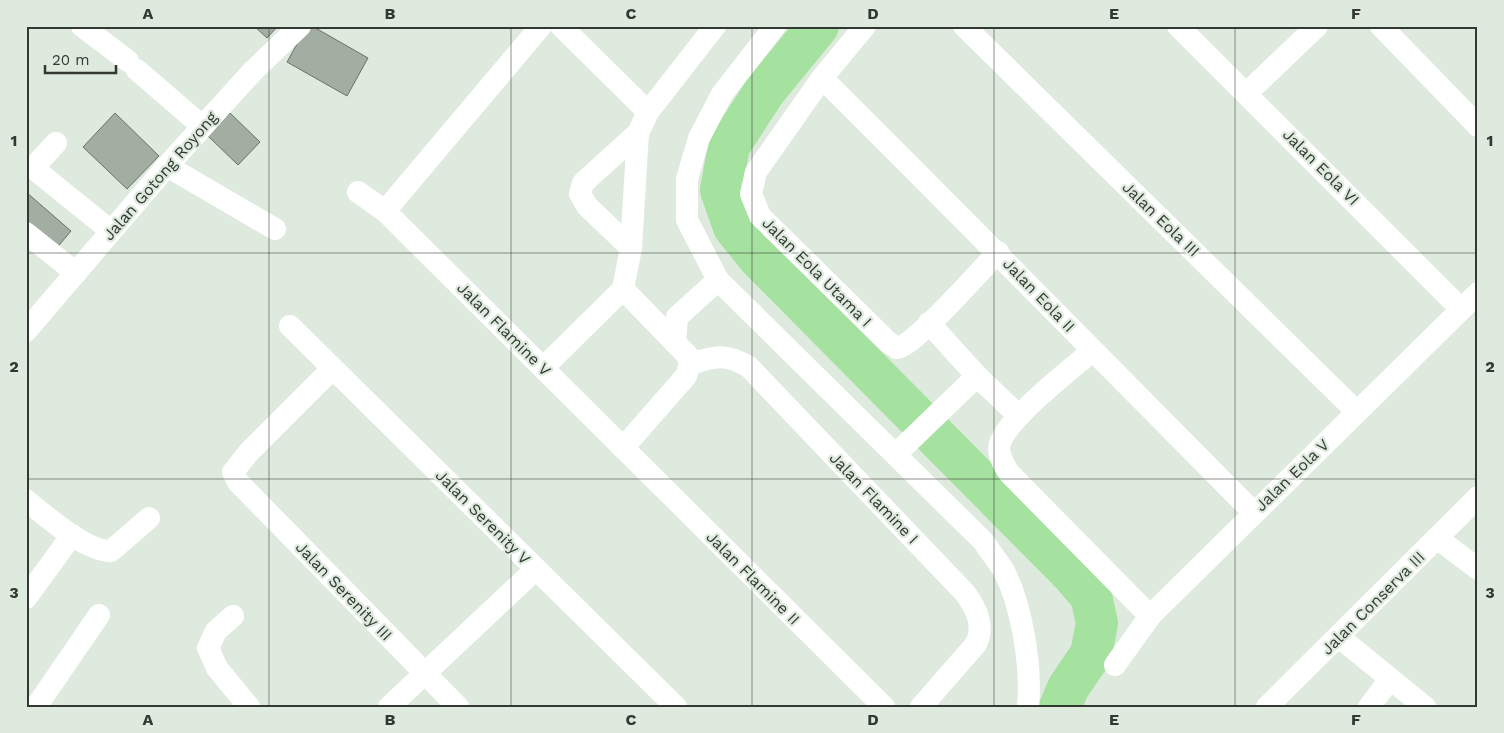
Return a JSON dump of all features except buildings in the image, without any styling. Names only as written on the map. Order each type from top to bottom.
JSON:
[{"type":"street","points":[[82,26],[133,65],[202,126]]},
{"type":"street","name":"Jalan Gotong Royong","points":[[26,331],[202,126],[253,71],[300,26]]},
{"type":"street","points":[[385,211],[541,26]]},
{"type":"street","points":[[562,26],[648,112]]},
{"type":"street","points":[[543,368],[624,289],[631,248],[638,133],[648,112],[715,26]]},
{"type":"street","points":[[775,26],[722,94],[699,138],[687,179],[687,220],[718,280],[902,448],[984,542],[1004,572],[1020,615],[1029,690],[1028,707]]},
{"type":"street","points":[[822,78],[865,26]]},
{"type":"street","name":"Jalan Eola III","points":[[964,26],[1357,412]]},
{"type":"street","name":"Jalan Eola VI","points":[[1178,26],[1461,309]]},
{"type":"street","points":[[1247,93],[1317,26]]},
{"type":"street","points":[[1381,26],[1470,105],[1478,126]]},
{"type":"street","name":"Jalan Eola II","points":[[822,78],[998,252],[1092,351],[1254,513]]},
{"type":"street","name":"Jalan Eola Utama I","points":[[822,78],[756,172],[750,194],[760,216],[892,346],[901,348],[929,324]]},
{"type":"street","points":[[631,248],[586,206],[580,194],[583,183],[638,133]]},
{"type":"street","points":[[56,144],[33,168],[111,231]]},
{"type":"street","points":[[167,166],[275,229]]},
{"type":"street","name":"Jalan Flamine V","points":[[358,192],[385,211],[623,448]]},
{"type":"street","points":[[26,233],[76,273]]},
{"type":"street","points":[[998,252],[929,324],[977,376],[1018,416]]},
{"type":"street","points":[[675,343],[677,317],[718,280]]},
{"type":"street","points":[[623,448],[686,376],[690,364],[688,356],[624,289]]},
{"type":"street","name":"Jalan Eola V","points":[[1116,665],[1150,616],[1478,293]]},
{"type":"street","points":[[648,314],[677,317]]},
{"type":"street","name":"Jalan Serenity V","points":[[290,326],[676,707]]},
{"type":"street","points":[[1092,351],[1018,416],[999,447],[1004,465],[1150,616]]},
{"type":"street","name":"Jalan Flamine I","points":[[690,364],[712,357],[733,358],[749,367],[965,592],[979,618],[980,633],[976,644],[921,707]]},
{"type":"street","name":"Jalan Serenity III","points":[[332,369],[249,452],[233,472],[238,482],[458,707]]},
{"type":"street","points":[[902,448],[977,376]]},
{"type":"street","name":"Jalan Flamine II","points":[[623,448],[884,707]]},
{"type":"street","name":"Jalan Conserva III","points":[[1267,707],[1478,497]]},
{"type":"street","points":[[26,500],[72,535],[104,551],[111,551],[149,518]]},
{"type":"street","points":[[26,598],[72,535]]},
{"type":"street","points":[[1437,538],[1478,569]]},
{"type":"street","points":[[389,707],[536,569]]},
{"type":"street","points":[[36,707],[99,615]]},
{"type":"street","points":[[233,616],[216,632],[208,648],[217,668],[249,707]]},
{"type":"street","points":[[1339,637],[1425,707]]},
{"type":"street","points":[[1369,707],[1390,679]]},
{"type":"waterway","points":[[818,26],[764,92],[729,146],[721,190],[734,227],[759,258],[1072,574],[1091,596],[1097,623],[1091,654],[1068,688],[1060,707]]}]
